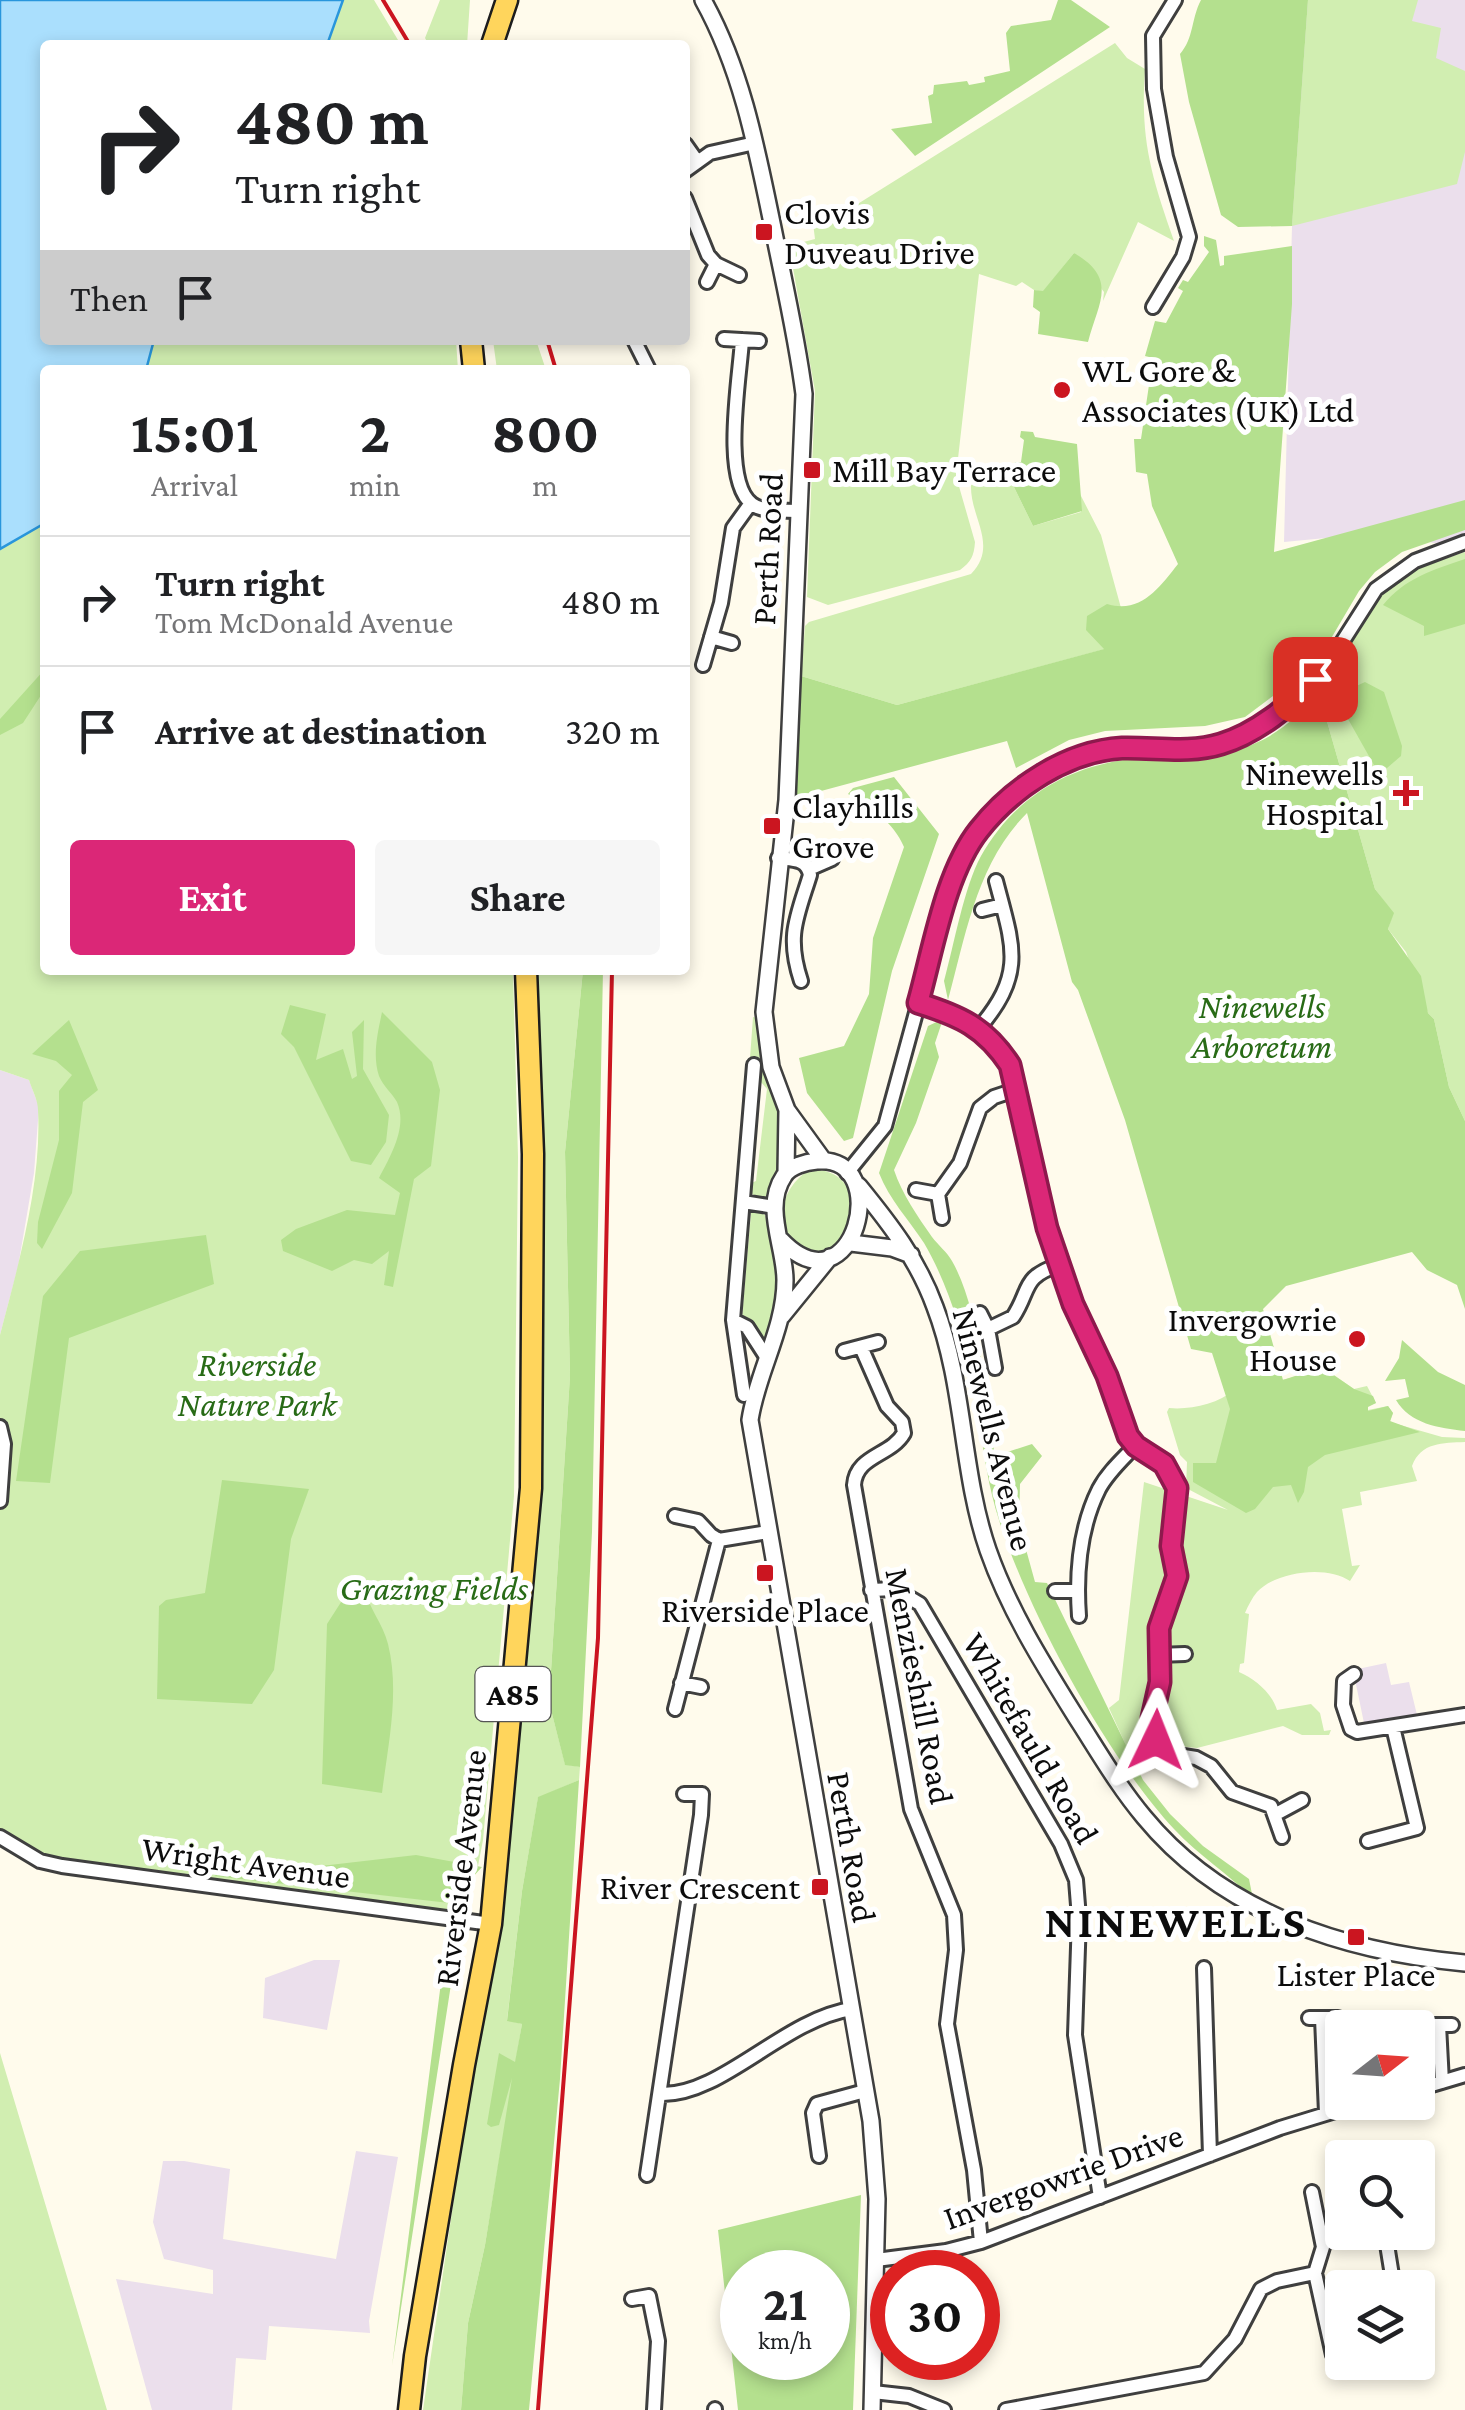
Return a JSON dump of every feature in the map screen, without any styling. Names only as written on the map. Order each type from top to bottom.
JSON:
[{"type":"main road","points":[[490,40],[496,0]]},
{"type":"main road","points":[[491,40],[507,0]]},
{"type":"main road","name":"Riverside Avenue","points":[[409,2410],[464,2065],[491,1924],[530,1488],[534,1154],[526,975]]},
{"type":"street","name":"Perth Road","points":[[703,0],[731,62],[755,143],[804,394],[787,800],[764,1012],[770,1067],[787,1110],[824,1160],[838,1164],[852,1178]]},
{"type":"street","points":[[1153,306],[1184,257],[1189,238],[1166,158],[1154,90],[1152,36],[1175,0]]},
{"type":"street","points":[[690,167],[710,153],[755,143]]},
{"type":"street","points":[[690,151],[697,161]]},
{"type":"street","points":[[690,210],[708,255],[716,264],[739,275]]},
{"type":"street","points":[[707,282],[716,264]]},
{"type":"street","points":[[724,340],[758,341]]},
{"type":"street","points":[[742,340],[736,442],[738,481],[751,503],[762,509],[799,512]]},
{"type":"street","points":[[704,665],[721,602],[733,528],[751,503]]},
{"type":"street","points":[[910,1255],[892,1248],[851,1243],[859,1222],[860,1202],[852,1178],[885,1126],[952,881],[978,832],[1013,796],[1050,770],[1088,754],[1120,748],[1172,750],[1218,745],[1250,733],[1310,685],[1325,668],[1376,589],[1415,561],[1465,542]]},
{"type":"street","points":[[712,637],[732,643]]},
{"type":"street","points":[[778,858],[801,861],[809,869],[792,928],[792,951],[801,981]]},
{"type":"street","points":[[809,869],[832,860]]},
{"type":"street","points":[[979,1028],[999,1005],[1011,972],[1012,952],[996,881]]},
{"type":"street","points":[[982,910],[1002,905]]},
{"type":"street","points":[[918,1003],[979,1028],[1010,1065],[1033,1174],[1059,1265],[1107,1376],[1122,1424],[1136,1446],[1164,1464],[1177,1488],[1171,1546],[1177,1576],[1159,1628],[1160,1682],[1152,1718],[1156,1740],[1165,1753],[1196,1758],[1211,1766],[1232,1792],[1271,1806],[1282,1837]]},
{"type":"street","points":[[744,1395],[732,1320],[754,1064]]},
{"type":"street","points":[[942,1218],[938,1194],[960,1163],[980,1108],[994,1097],[1018,1089]]},
{"type":"street","name":"Perth Road","points":[[787,1110],[786,1172],[775,1207],[785,1279],[782,1316],[753,1398],[750,1420],[865,2091],[878,2199],[876,2250]]},
{"type":"street","points":[[786,1172],[806,1162],[824,1160]]},
{"type":"street","name":"Ninewells Avenue","points":[[852,1178],[903,1240],[936,1307],[988,1550],[1028,1638],[1146,1821],[1202,1875],[1287,1923],[1368,1949],[1465,1963]]},
{"type":"street","points":[[916,1190],[938,1194]]},
{"type":"street","points":[[743,1202],[775,1207]]},
{"type":"street","points":[[782,1240],[794,1254],[811,1260],[830,1257]]},
{"type":"street","name":"Perth Road","points":[[782,1316],[830,1257],[851,1243]]},
{"type":"street","points":[[988,1330],[1013,1318],[1026,1284],[1036,1274],[1059,1265]]},
{"type":"street","points":[[980,1313],[996,1368]]},
{"type":"street","points":[[732,1320],[747,1327],[767,1358]]},
{"type":"street","points":[[844,1352],[878,1342]]},
{"type":"street","name":"Menzieshill Road","points":[[861,1347],[887,1406],[902,1422],[904,1434],[898,1443],[861,1464],[854,1474],[910,1809],[954,1915],[956,1950],[947,2024],[974,2170],[981,2242]]},
{"type":"street","points":[[0,1427],[4,1444],[0,1500]]},
{"type":"street","points":[[1078,1616],[1077,1591],[1090,1510],[1100,1487],[1136,1446]]},
{"type":"street","points":[[675,1516],[698,1522],[710,1536],[720,1540],[768,1532]]},
{"type":"street","points":[[674,1709],[720,1540]]},
{"type":"street","name":"Whitefauld Road","points":[[871,1590],[895,1589],[920,1604],[1061,1844],[1076,1880],[1079,1918],[1075,2035],[1100,2197]]},
{"type":"street","points":[[1055,1591],[1077,1591]]},
{"type":"street","points":[[1158,1655],[1185,1654]]},
{"type":"street","points":[[1354,1674],[1344,1681],[1343,1705],[1350,1729],[1357,1732],[1465,1715]]},
{"type":"street","points":[[681,1683],[702,1687]]},
{"type":"street","points":[[1368,1841],[1417,1828],[1393,1728]]},
{"type":"street","points":[[647,2174],[701,1815],[702,1794],[684,1794]]},
{"type":"street","points":[[1276,1814],[1302,1800]]},
{"type":"street","name":"Wright Avenue","points":[[0,1838],[40,1861],[62,1866],[491,1924]]},
{"type":"street","name":"Invergowrie Drive","points":[[1204,1968],[1210,2155]]},
{"type":"street","points":[[661,2094],[691,2092],[815,2018],[851,2010]]},
{"type":"street","points":[[1325,2018],[1315,2018],[1325,2104]]},
{"type":"street","points":[[1439,2025],[1442,2082]]},
{"type":"street","points":[[1435,2084],[1465,2076]]},
{"type":"street","points":[[820,2156],[813,2113],[816,2104],[865,2091]]},
{"type":"street","name":"Invergowrie Drive","points":[[950,2250],[981,2242],[1325,2113]]},
{"type":"street","points":[[1312,2192],[1323,2247],[1315,2274],[1325,2317]]},
{"type":"street","points":[[1006,2410],[1204,2373],[1234,2339],[1262,2289],[1277,2281],[1315,2274]]},
{"type":"street","points":[[632,2299],[649,2296],[658,2341],[654,2410]]},
{"type":"street","name":"Perth Road","points":[[872,2410],[873,2380]]},
{"type":"street","points":[[872,2392],[909,2396],[944,2410]]},
{"type":"shaded area","points":[[1308,0],[1465,0],[1465,535],[1440,544],[1378,533],[1284,542],[1292,226]]},
{"type":"shaded area","points":[[0,1070],[29,1080],[39,1107],[34,1173],[18,1267],[0,1335]]},
{"type":"shaded area","points":[[1386,1663],[1391,1685],[1409,1682],[1417,1715],[1364,1723],[1353,1670]]},
{"type":"shaded area","points":[[314,1960],[340,1960],[327,2030],[263,2018],[265,1978]]},
{"type":"shaded area","points":[[356,2151],[398,2157],[370,2333],[269,2326],[266,2360],[236,2358],[232,2410],[152,2410],[116,2279],[213,2294],[213,2270],[164,2259],[153,2222],[163,2161],[230,2169],[223,2239],[336,2259]]},
{"type":"green space","name":"Riverside Nature Park","points":[[0,0],[374,0],[398,40],[40,40],[40,345],[456,345],[458,365],[40,365],[40,975],[513,975],[518,1157],[514,1496],[483,1840],[458,1920],[62,1866],[0,1837],[0,1335],[27,1224],[36,1166],[38,1106],[29,1080],[0,1070]]},
{"type":"green space","points":[[440,0],[470,0],[467,40],[425,38]]},
{"type":"green space","points":[[1058,0],[1071,0],[1110,27],[915,156],[891,129],[932,123],[928,96],[933,94],[934,85],[967,81],[969,85],[1010,71],[1006,33],[1011,26],[1051,20]]},
{"type":"green space","points":[[1201,0],[1308,0],[1292,226],[1238,227],[1221,215],[1189,102],[1180,54]]},
{"type":"green space","points":[[1308,0],[1418,0],[1412,21],[1441,28],[1436,58],[1465,71],[1465,152],[1457,184],[1292,226]]},
{"type":"green space","points":[[1115,43],[1127,58],[1145,69],[1144,117],[1149,157],[1174,241],[1138,222],[1103,301],[1104,292],[1074,253],[1043,292],[1022,282],[1016,286],[979,274],[956,476],[975,542],[971,558],[960,570],[828,605],[807,597],[815,391],[792,245],[815,239],[813,223],[848,210]]},
{"type":"green space","points":[[1204,236],[1216,240],[1220,266],[1224,265],[1224,256],[1292,246],[1292,304],[1274,552],[1465,500],[1465,530],[1402,552],[1375,572],[1359,591],[1316,664],[1245,717],[1205,726],[1105,731],[1069,740],[1016,768],[1007,741],[795,798],[801,676],[897,705],[1104,649],[1086,630],[1087,616],[1107,604],[1130,605],[1148,597],[1178,564],[1152,506],[1147,474],[1136,472],[1134,439],[1141,439],[1153,358],[1145,356],[1155,321],[1166,323],[1183,291],[1178,288],[1183,280],[1188,282],[1209,252]]},
{"type":"green space","points":[[1074,253],[1097,272],[1101,282],[1100,304],[1088,342],[1038,334],[1040,312],[1033,307],[1034,290],[1043,291]]},
{"type":"green space","points":[[494,345],[538,345],[544,365],[496,365]]},
{"type":"green space","points":[[1021,431],[1077,444],[1082,511],[1033,526],[1011,481],[1015,462],[1021,462]]},
{"type":"green space","points":[[994,480],[999,485],[1011,481],[1033,526],[1081,512],[1080,494],[1101,535],[1121,608],[1105,649],[897,705],[801,676],[805,626],[809,622],[971,574],[979,563],[983,542],[971,485]]},
{"type":"green space","name":"Ninewells Hospital","points":[[1465,552],[1465,1121],[1449,1087],[1434,1019],[1428,1013],[1406,952],[1388,929],[1393,913],[1375,889],[1320,697],[1355,630],[1377,599],[1406,575]]},
{"type":"green space","points":[[1465,559],[1465,624],[1424,636],[1424,626],[1383,605],[1410,581]]},
{"type":"green space","points":[[40,675],[40,697],[23,723],[0,735],[0,719]]},
{"type":"green space","points":[[1365,682],[1384,692],[1402,746],[1401,756],[1387,768],[1374,765],[1335,696]]},
{"type":"green space","name":"Ninewells Arboretum","points":[[1320,697],[1375,889],[1394,913],[1388,929],[1421,976],[1449,1087],[1465,1121],[1465,1309],[1457,1285],[1427,1270],[1412,1252],[1286,1286],[1263,1309],[1283,1380],[1322,1367],[1354,1389],[1373,1396],[1376,1403],[1368,1411],[1388,1406],[1393,1413],[1390,1421],[1420,1432],[1325,1455],[1308,1467],[1298,1503],[1291,1485],[1273,1487],[1255,1509],[1246,1513],[1193,1482],[1193,1463],[1216,1463],[1230,1409],[1212,1353],[1191,1349],[1125,1120],[1072,982],[1027,813],[996,854],[985,877],[948,1000],[944,981],[964,900],[981,856],[995,834],[1030,799],[1071,774],[1094,766],[1144,758],[1216,754],[1244,747],[1274,733]]},
{"type":"green space","points":[[894,777],[939,834],[892,971],[853,1138],[844,1141],[807,1093],[799,1058],[844,1046],[869,994],[873,938],[904,847],[888,822],[848,794],[853,788]]},
{"type":"green space","points":[[533,975],[583,975],[565,1152],[570,1376],[549,1702],[565,1764],[580,1767],[579,1780],[538,1798],[507,2020],[522,2024],[468,2323],[461,2410],[423,2410],[471,2082],[536,1489],[542,1361]]},
{"type":"green space","points":[[583,975],[603,975],[592,1532],[580,1767],[565,1765],[549,1702],[570,1376],[565,1152]]},
{"type":"green space","points":[[290,1005],[326,1014],[316,1060],[343,1049],[352,1079],[357,1076],[352,1032],[364,1020],[363,1069],[389,1115],[386,1142],[371,1165],[351,1161],[294,1047],[281,1034]]},
{"type":"green space","points":[[382,1012],[432,1062],[440,1090],[431,1166],[414,1179],[393,1287],[384,1285],[389,1251],[372,1264],[354,1260],[332,1271],[283,1251],[281,1240],[296,1229],[347,1210],[395,1215],[400,1193],[379,1178],[396,1142],[400,1121],[397,1102],[377,1068],[376,1044]]},
{"type":"green space","points":[[753,1017],[757,1018],[764,1066],[779,1108],[781,1131],[779,1159],[769,1196],[762,1197],[749,1190],[749,1184],[756,1181],[767,1089],[760,1081],[760,1065],[750,1058]]},
{"type":"green space","points":[[943,1019],[935,1043],[939,1057],[916,1123],[894,1170],[911,1205],[962,1281],[981,1356],[995,1456],[1032,1444],[1042,1456],[1020,1484],[1019,1524],[1035,1582],[1047,1583],[1143,1780],[1203,1846],[1249,1879],[1253,1899],[1174,1829],[1123,1764],[1073,1683],[1012,1557],[992,1495],[965,1344],[954,1310],[929,1252],[879,1173],[928,1026]]},
{"type":"green space","points":[[69,1020],[98,1090],[83,1102],[72,1193],[42,1249],[37,1243],[38,1222],[59,1140],[59,1091],[72,1075],[56,1061],[32,1054]]},
{"type":"green space","points":[[811,1169],[835,1175],[848,1188],[852,1206],[839,1241],[826,1251],[810,1252],[793,1241],[783,1221],[789,1191]]},
{"type":"green space","points":[[751,1213],[765,1215],[776,1278],[765,1341],[742,1317]]},
{"type":"green space","points":[[206,1235],[214,1284],[69,1338],[50,1483],[16,1481],[43,1296],[80,1251]]},
{"type":"green space","points":[[1402,1340],[1438,1372],[1465,1385],[1465,1431],[1417,1420],[1396,1400],[1409,1397],[1405,1379],[1385,1381],[1399,1358]]},
{"type":"green space","points":[[1322,1367],[1354,1389],[1367,1386],[1376,1403],[1368,1406],[1368,1410],[1388,1406],[1393,1413],[1390,1422],[1442,1437],[1465,1438],[1465,1442],[1434,1445],[1421,1452],[1412,1466],[1417,1481],[1360,1492],[1362,1505],[1342,1509],[1352,1566],[1360,1565],[1350,1581],[1329,1573],[1289,1575],[1257,1592],[1246,1610],[1249,1614],[1244,1663],[1240,1664],[1239,1672],[1262,1687],[1277,1710],[1311,1704],[1320,1713],[1324,1731],[1331,1730],[1329,1735],[1302,1735],[1283,1726],[1197,1748],[1179,1746],[1168,1734],[1137,1740],[1129,1752],[1109,1708],[1119,1700],[1144,1482],[1228,1510],[1186,1488],[1187,1462],[1180,1455],[1169,1408],[1203,1405],[1234,1390],[1300,1376]]},
{"type":"green space","points":[[222,1480],[309,1489],[291,1539],[274,1670],[252,1704],[157,1699],[159,1606],[166,1600],[205,1593]]},
{"type":"green space","points":[[352,1585],[364,1586],[386,1636],[391,1662],[392,1718],[382,1793],[322,1784],[327,1624]]},
{"type":"green space","points":[[579,1780],[560,2079],[529,2410],[461,2410],[468,2323],[512,2078],[499,2125],[487,2124],[499,2053],[515,2062],[522,2024],[507,2021],[538,1797]]},
{"type":"green space","points":[[416,1855],[482,1867],[449,1903],[214,1876],[233,1866],[269,1872]]},
{"type":"green space","points":[[445,1951],[456,1952],[392,2366]]},
{"type":"green space","points":[[0,2053],[107,2410],[0,2410]]},
{"type":"green space","points":[[861,2195],[853,2410],[738,2410],[735,2380],[850,2380],[850,2250],[720,2250],[718,2230]]},
{"type":"water","points":[[0,0],[343,0],[329,40],[40,40],[40,345],[153,345],[147,365],[40,365],[40,526],[0,549]]},
{"type":"railway","points":[[383,0],[407,40]]},
{"type":"railway","points":[[548,345],[554,365]]},
{"type":"railway","points":[[538,2410],[598,1638],[612,975]]},
{"type":"place","name":"Clovis Duveau Drive","points":[[764,232]]},
{"type":"place","name":"WL Gore & Associates (UK) Ltd","points":[[1062,390]]},
{"type":"place","name":"Mill Bay Terrace","points":[[812,470]]},
{"type":"place","name":"Ninewells Hospital","points":[[1406,793]]},
{"type":"place","name":"Clayhills Grove","points":[[772,826]]},
{"type":"place","name":"Invergowrie House","points":[[1357,1339]]},
{"type":"place","name":"Riverside Place","points":[[765,1573]]},
{"type":"place","name":"River Crescent","points":[[820,1887]]},
{"type":"place","name":"Lister Place","points":[[1356,1937]]},
{"type":"district","name":"NINEWELLS","points":[[1176,1921]]},
{"type":"route","points":[[1156,1740],[1152,1718],[1160,1682],[1159,1628],[1177,1576],[1171,1546],[1177,1488],[1164,1464],[1128,1436],[1107,1376],[1073,1304],[1047,1228],[1010,1065],[979,1028],[918,1003],[952,881],[978,832],[1013,796],[1050,770],[1088,754],[1120,748],[1172,750],[1218,745],[1250,733],[1315,679]]},
{"type":"park label","name":"Grazing Fields","points":[[434,1588]]}]
